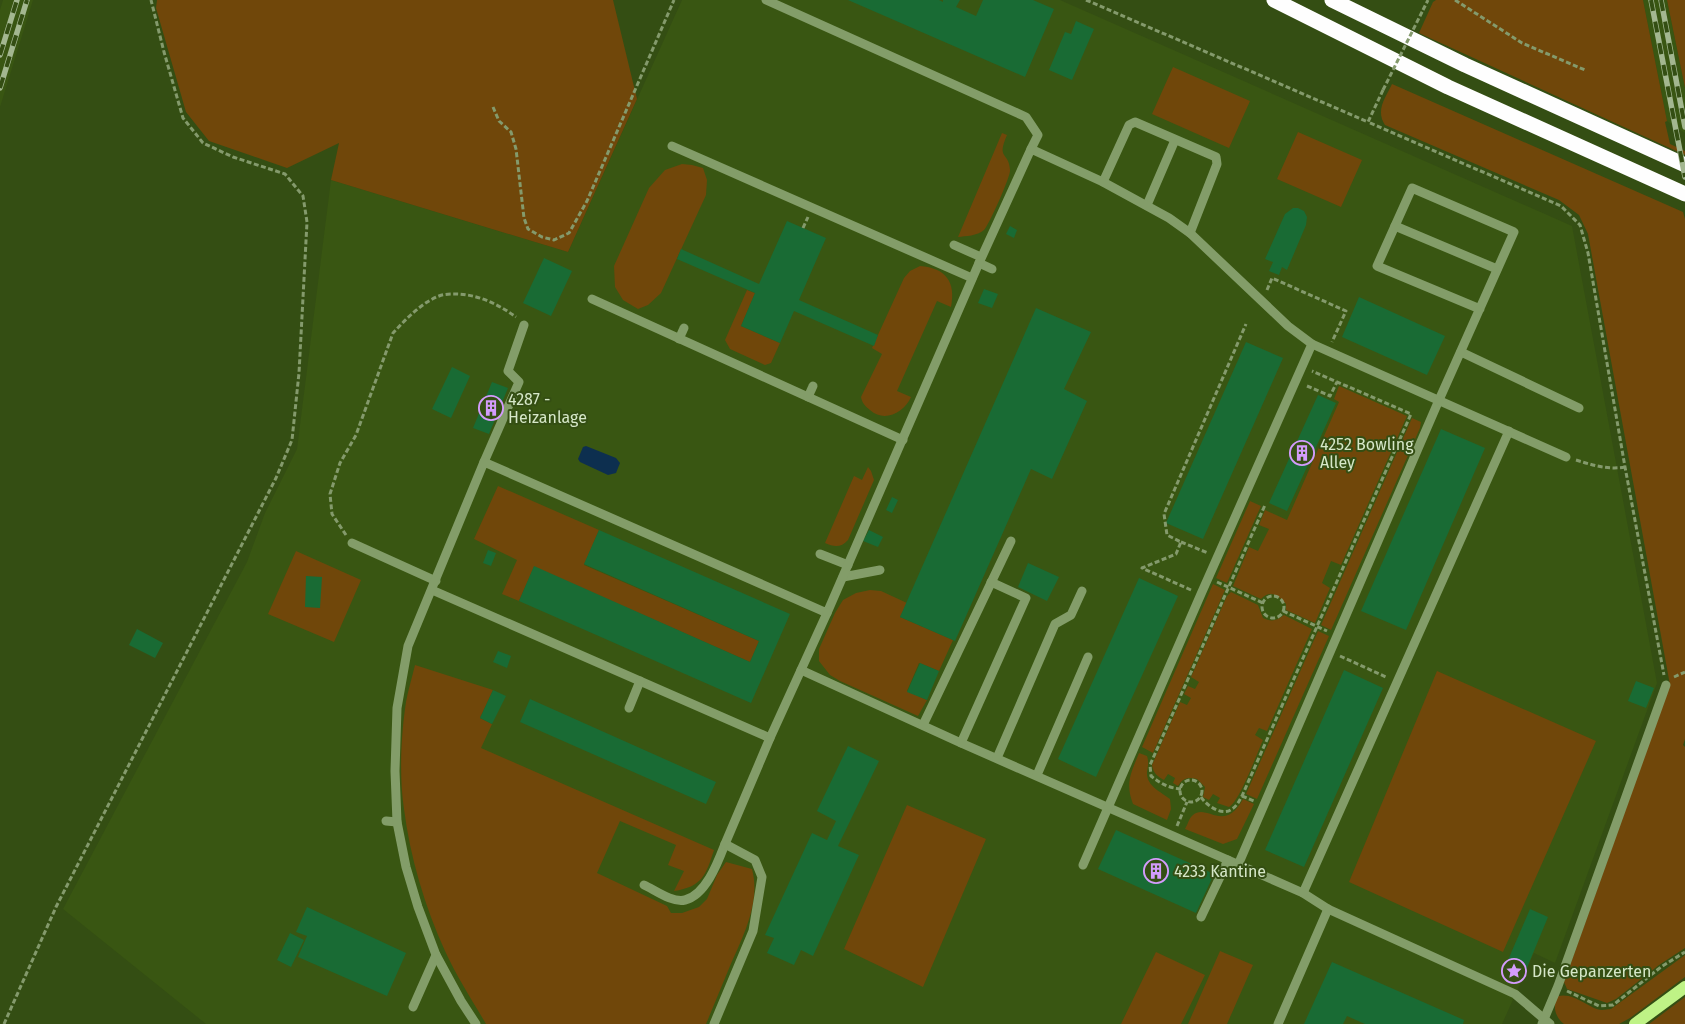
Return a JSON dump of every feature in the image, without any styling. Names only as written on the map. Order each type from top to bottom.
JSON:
[{"type":"highway","points":[[1274,0],[1448,86],[1685,194]]},
{"type":"highway","points":[[1332,0],[1465,65],[1685,165]]},
{"type":"main road","points":[[1636,1024],[1685,986]]},
{"type":"street","points":[[644,885],[672,898],[684,900],[700,892],[716,866],[770,738],[843,577],[972,278],[1038,135],[1026,117],[766,0]]},
{"type":"street","points":[[1103,182],[1129,125],[1136,122],[1216,157],[1217,164],[1190,233]]},
{"type":"street","points":[[1147,205],[1175,140]]},
{"type":"street","points":[[672,146],[751,185],[972,278]]},
{"type":"street","points":[[1031,149],[1103,182],[1169,218],[1190,233],[1288,326],[1312,344],[1566,457]]},
{"type":"street","points":[[1238,865],[1439,400],[1462,352],[1514,232],[1412,188],[1377,266],[1480,309]]},
{"type":"street","points":[[1395,226],[1497,270]]},
{"type":"street","points":[[954,245],[992,269]]},
{"type":"street","points":[[592,299],[903,440]]},
{"type":"street","points":[[476,1024],[436,955],[415,899],[406,867],[397,822],[395,771],[397,708],[408,646],[519,382],[508,370],[524,325]]},
{"type":"street","points":[[679,338],[684,328]]},
{"type":"street","points":[[1083,865],[1207,578],[1312,344]]},
{"type":"street","points":[[1462,352],[1579,408]]},
{"type":"street","points":[[808,397],[813,386]]},
{"type":"street","points":[[1303,894],[1509,431]]},
{"type":"street","points":[[484,462],[827,613]]},
{"type":"street","points":[[923,726],[1011,540]]},
{"type":"street","points":[[352,543],[434,585],[640,681],[770,738]]},
{"type":"street","points":[[820,554],[848,565]]},
{"type":"street","points":[[843,577],[880,570]]},
{"type":"street","points":[[961,743],[1026,598],[991,582]]},
{"type":"street","points":[[997,758],[1055,624],[1071,615],[1082,590]]},
{"type":"street","points":[[1036,775],[1088,657]]},
{"type":"street","points":[[801,670],[1303,894],[1328,909],[1515,994],[1545,1022],[1666,685]]},
{"type":"street","points":[[628,708],[640,681]]},
{"type":"street","points":[[386,822],[397,822]]},
{"type":"street","points":[[714,1024],[754,931],[762,877],[755,860],[726,844]]},
{"type":"street","points":[[1201,917],[1228,860]]},
{"type":"street","points":[[1278,1024],[1328,909]]},
{"type":"street","points":[[413,1007],[436,955]]},
{"type":"path","points":[[4,1024],[56,907],[276,478],[292,440],[299,374],[307,222],[303,196],[285,174],[233,156],[203,143],[182,118],[152,0]]},
{"type":"path","points":[[493,107],[499,121],[511,132],[516,149],[524,218],[528,229],[542,237],[554,240],[569,233],[586,201],[674,0]]},
{"type":"path","points":[[1086,0],[1561,206],[1580,226],[1588,253],[1625,467],[1666,685]]},
{"type":"path","points":[[1368,122],[1428,0]]},
{"type":"path","points":[[1455,0],[1522,44],[1585,70]]},
{"type":"path","points":[[803,228],[808,217]]},
{"type":"path","points":[[1263,302],[1273,276],[1346,311],[1328,352]]},
{"type":"path","points":[[352,543],[332,514],[330,494],[340,463],[356,435],[393,333],[405,320],[427,302],[441,295],[466,294],[484,298],[515,316],[524,325]]},
{"type":"path","points":[[1217,557],[1167,535],[1164,514],[1246,324]]},
{"type":"path","points":[[1200,797],[1206,804],[1222,811],[1230,812],[1242,796],[1411,414],[1302,366]]},
{"type":"path","points":[[1295,381],[1330,396],[1337,382]]},
{"type":"path","points":[[1566,457],[1597,466],[1625,467]]},
{"type":"path","points":[[1181,789],[1159,783],[1152,776],[1150,765],[1264,506]]},
{"type":"path","points":[[1181,542],[1176,554],[1142,568],[1200,594]]},
{"type":"path","points":[[1207,578],[1263,603]]},
{"type":"path","points":[[1272,596],[1278,597],[1284,606],[1283,611],[1280,616],[1269,617],[1262,609],[1263,603],[1265,599],[1272,596]]},
{"type":"path","points":[[1283,611],[1337,636]]},
{"type":"path","points":[[1330,651],[1398,682]]},
{"type":"path","points":[[1191,780],[1201,786],[1202,792],[1197,801],[1187,802],[1180,794],[1184,782],[1191,780]]},
{"type":"path","points":[[1173,836],[1187,802]]},
{"type":"path","points":[[1558,986],[1599,1006],[1613,1005],[1685,952]]},
{"type":"shaded area","points":[[3,0],[33,0],[0,107],[0,10]]},
{"type":"shaded area","points":[[157,0],[613,0],[637,99],[568,252],[331,180],[339,143],[287,168],[209,141],[186,112],[156,8]]},
{"type":"shaded area","points":[[682,0],[1060,0],[1572,226],[1657,683],[1555,963],[1534,953],[1502,1024],[206,1024],[63,909],[247,562],[265,513],[297,449],[331,180],[568,252]]},
{"type":"shaded area","points":[[1436,0],[1643,0],[1670,144],[1685,151],[1685,155],[1419,33],[1433,2]]},
{"type":"shaded area","points":[[1643,0],[1667,0],[1685,88],[1685,133],[1667,121]]},
{"type":"shaded area","points":[[1667,0],[1685,0],[1685,88]]},
{"type":"shaded area","points":[[1173,67],[1250,101],[1229,148],[1152,114]]},
{"type":"shaded area","points":[[1392,84],[1683,212],[1685,219],[1685,739],[1683,745],[1685,747],[1685,948],[1659,965],[1616,999],[1607,1003],[1567,989],[1564,982],[1670,685],[1588,234],[1579,215],[1559,200],[1385,125],[1381,109]]},
{"type":"shaded area","points":[[1298,132],[1362,160],[1341,207],[1277,179]]},
{"type":"shaded area","points":[[1002,133],[1007,135],[1003,152],[1008,160],[1010,170],[1003,191],[984,230],[975,235],[958,237]]},
{"type":"shaded area","points":[[682,164],[703,168],[707,180],[706,195],[661,293],[648,305],[638,309],[623,300],[615,287],[614,266],[649,188],[665,170]]},
{"type":"shaded area","points":[[920,266],[937,270],[947,278],[952,290],[951,307],[937,301],[897,391],[911,397],[908,403],[899,412],[881,416],[875,414],[867,407],[861,397],[882,354],[872,348],[904,278],[910,271]]},
{"type":"shaded area","points":[[747,290],[755,293],[741,326],[780,343],[771,363],[765,365],[730,349],[725,340]]},
{"type":"shaded area","points":[[1339,386],[1407,416],[1341,565],[1331,561],[1322,583],[1330,588],[1315,623],[1286,610],[1286,604],[1274,595],[1268,594],[1261,599],[1233,586],[1249,547],[1258,551],[1269,529],[1259,525],[1265,510],[1287,520],[1339,402],[1334,399]]},
{"type":"shaded area","points":[[1412,418],[1421,422],[1420,428],[1331,630],[1321,625]]},
{"type":"shaded area","points":[[868,467],[874,480],[848,540],[837,546],[825,543],[854,476],[862,480]]},
{"type":"shaded area","points":[[498,486],[599,530],[584,565],[759,641],[750,662],[534,567],[519,601],[502,594],[517,560],[474,539]]},
{"type":"shaded area","points":[[1250,501],[1261,506],[1227,583],[1216,578]]},
{"type":"shaded area","points":[[296,551],[361,580],[334,642],[268,614]]},
{"type":"shaded area","points":[[1213,584],[1225,590],[1153,753],[1142,747]]},
{"type":"shaded area","points":[[870,590],[881,591],[907,603],[900,617],[953,640],[939,671],[919,663],[907,691],[927,700],[918,716],[840,681],[830,675],[819,661],[819,649],[843,600],[856,593]]},
{"type":"shaded area","points":[[1231,592],[1258,605],[1263,618],[1274,620],[1284,615],[1312,629],[1267,731],[1259,728],[1255,735],[1263,740],[1243,787],[1229,807],[1217,803],[1220,798],[1213,794],[1209,800],[1203,797],[1205,787],[1197,779],[1186,779],[1178,786],[1173,783],[1175,778],[1168,774],[1164,780],[1158,776],[1153,770],[1152,765],[1180,702],[1187,705],[1191,698],[1184,694],[1188,686],[1195,689],[1199,682],[1191,677],[1227,596]]},
{"type":"shaded area","points":[[1318,631],[1329,636],[1257,799],[1246,794]]},
{"type":"shaded area","points":[[415,665],[493,690],[480,718],[492,724],[481,748],[714,850],[702,878],[691,886],[674,891],[684,871],[668,865],[676,845],[620,821],[597,873],[667,906],[671,913],[682,913],[699,907],[707,899],[717,875],[726,862],[752,869],[754,894],[749,919],[706,1024],[486,1024],[445,951],[419,882],[410,845],[402,796],[401,756],[406,702]]},
{"type":"shaded area","points":[[1437,671],[1596,741],[1503,952],[1349,882]]},
{"type":"shaded area","points":[[1139,753],[1147,756],[1147,777],[1151,785],[1170,799],[1171,809],[1167,820],[1133,804],[1129,784],[1131,772]]},
{"type":"shaded area","points":[[1243,799],[1254,804],[1237,839],[1223,844],[1185,829],[1193,815],[1198,812],[1216,816],[1229,815]]},
{"type":"shaded area","points":[[907,805],[986,839],[923,987],[844,949]]},
{"type":"shaded area","points":[[1220,951],[1253,965],[1227,1024],[1188,1024]]},
{"type":"shaded area","points":[[1156,952],[1205,975],[1181,1024],[1121,1024]]},
{"type":"shaded area","points":[[1685,955],[1685,977],[1619,1024],[1564,1024],[1557,1015],[1556,1000],[1558,996],[1564,995],[1576,998],[1597,1009],[1611,1009]]},
{"type":"shaded area","points":[[1685,997],[1685,1024],[1649,1024]]},
{"type":"water","points":[[586,446],[616,458],[620,463],[616,473],[608,475],[580,462],[578,459],[583,447]]},
{"type":"building","points":[[848,0],[939,0],[943,2],[943,0],[960,0],[956,7],[976,16],[983,0],[1033,0],[1054,9],[1025,77]]},
{"type":"building","points":[[1076,21],[1094,29],[1072,80],[1049,70],[1065,32],[1071,34]]},
{"type":"building","points":[[1293,208],[1304,211],[1307,217],[1306,225],[1287,270],[1282,267],[1279,275],[1269,271],[1273,262],[1265,259],[1285,214]]},
{"type":"building","points":[[787,221],[826,238],[799,300],[878,335],[874,346],[794,311],[780,343],[741,326],[755,293],[677,259],[681,249],[759,284]]},
{"type":"building","points":[[1010,226],[1017,230],[1014,238],[1006,234]]},
{"type":"building","points":[[544,258],[572,271],[551,316],[523,303]]},
{"type":"building","points":[[984,289],[998,294],[992,308],[978,303]]},
{"type":"building","points":[[1359,297],[1445,336],[1427,375],[1342,337]]},
{"type":"building","points":[[1036,308],[1091,332],[1064,389],[1087,401],[1052,479],[1031,469],[955,641],[900,617]]},
{"type":"building","points":[[1246,342],[1283,358],[1203,539],[1166,523]]},
{"type":"building","points":[[452,367],[470,376],[451,418],[432,409]]},
{"type":"building","name":"4287 - Heizanlage","points":[[492,382],[508,388],[489,434],[473,428]]},
{"type":"building","name":"4252 Bowling Alley","points":[[1318,395],[1336,403],[1287,511],[1269,503]]},
{"type":"building","points":[[1441,429],[1485,448],[1406,630],[1361,611]]},
{"type":"building","points":[[892,497],[898,500],[892,513],[886,510]]},
{"type":"building","points":[[599,530],[790,614],[751,703],[519,601],[534,566],[750,662],[759,641],[584,564]]},
{"type":"building","points":[[869,530],[883,537],[878,547],[863,541]]},
{"type":"building","points":[[488,550],[496,553],[491,566],[483,563]]},
{"type":"building","points":[[1028,563],[1059,577],[1047,601],[1018,587]]},
{"type":"building","points":[[306,576],[322,577],[320,608],[305,607]]},
{"type":"building","points":[[1139,578],[1178,596],[1096,777],[1058,759]]},
{"type":"building","points":[[137,629],[163,643],[155,658],[129,645]]},
{"type":"building","points":[[498,651],[511,656],[507,668],[493,662]]},
{"type":"building","points":[[920,663],[939,671],[927,700],[907,692]]},
{"type":"building","points":[[1344,670],[1383,688],[1304,867],[1265,850]]},
{"type":"building","points":[[1636,681],[1654,688],[1646,708],[1628,701]]},
{"type":"building","points":[[493,690],[506,696],[492,724],[480,718]]},
{"type":"building","points":[[530,699],[716,782],[706,804],[520,722]]},
{"type":"building","points":[[848,746],[879,761],[838,846],[859,855],[813,956],[801,950],[794,965],[767,953],[774,938],[765,935],[812,833],[827,840],[836,821],[817,811]]},
{"type":"building","name":"4233 Kantine","points":[[1116,830],[1214,874],[1196,913],[1098,869]]},
{"type":"building","points":[[307,907],[406,953],[387,996],[298,957],[307,936],[296,932]]},
{"type":"building","points":[[1530,909],[1548,917],[1524,975],[1505,967]]},
{"type":"building","points":[[290,933],[304,940],[291,967],[277,960]]},
{"type":"building","points":[[1332,962],[1464,1020],[1463,1024],[1365,1024],[1347,1016],[1343,1024],[1304,1024]]},
{"type":"railway","points":[[0,55],[17,0]]},
{"type":"railway","points":[[0,88],[27,0]]},
{"type":"railway","points":[[1651,0],[1685,177]]},
{"type":"railway","points":[[1661,0],[1685,127]]},
{"type":"place","name":"4287 - Heizanlage","points":[[491,408]]},
{"type":"place","name":"4252 Bowling Alley","points":[[1302,453]]},
{"type":"place","name":"4233 Kantine","points":[[1156,871]]},
{"type":"place","name":"Die Gepanzerten","points":[[1514,971]]}]
